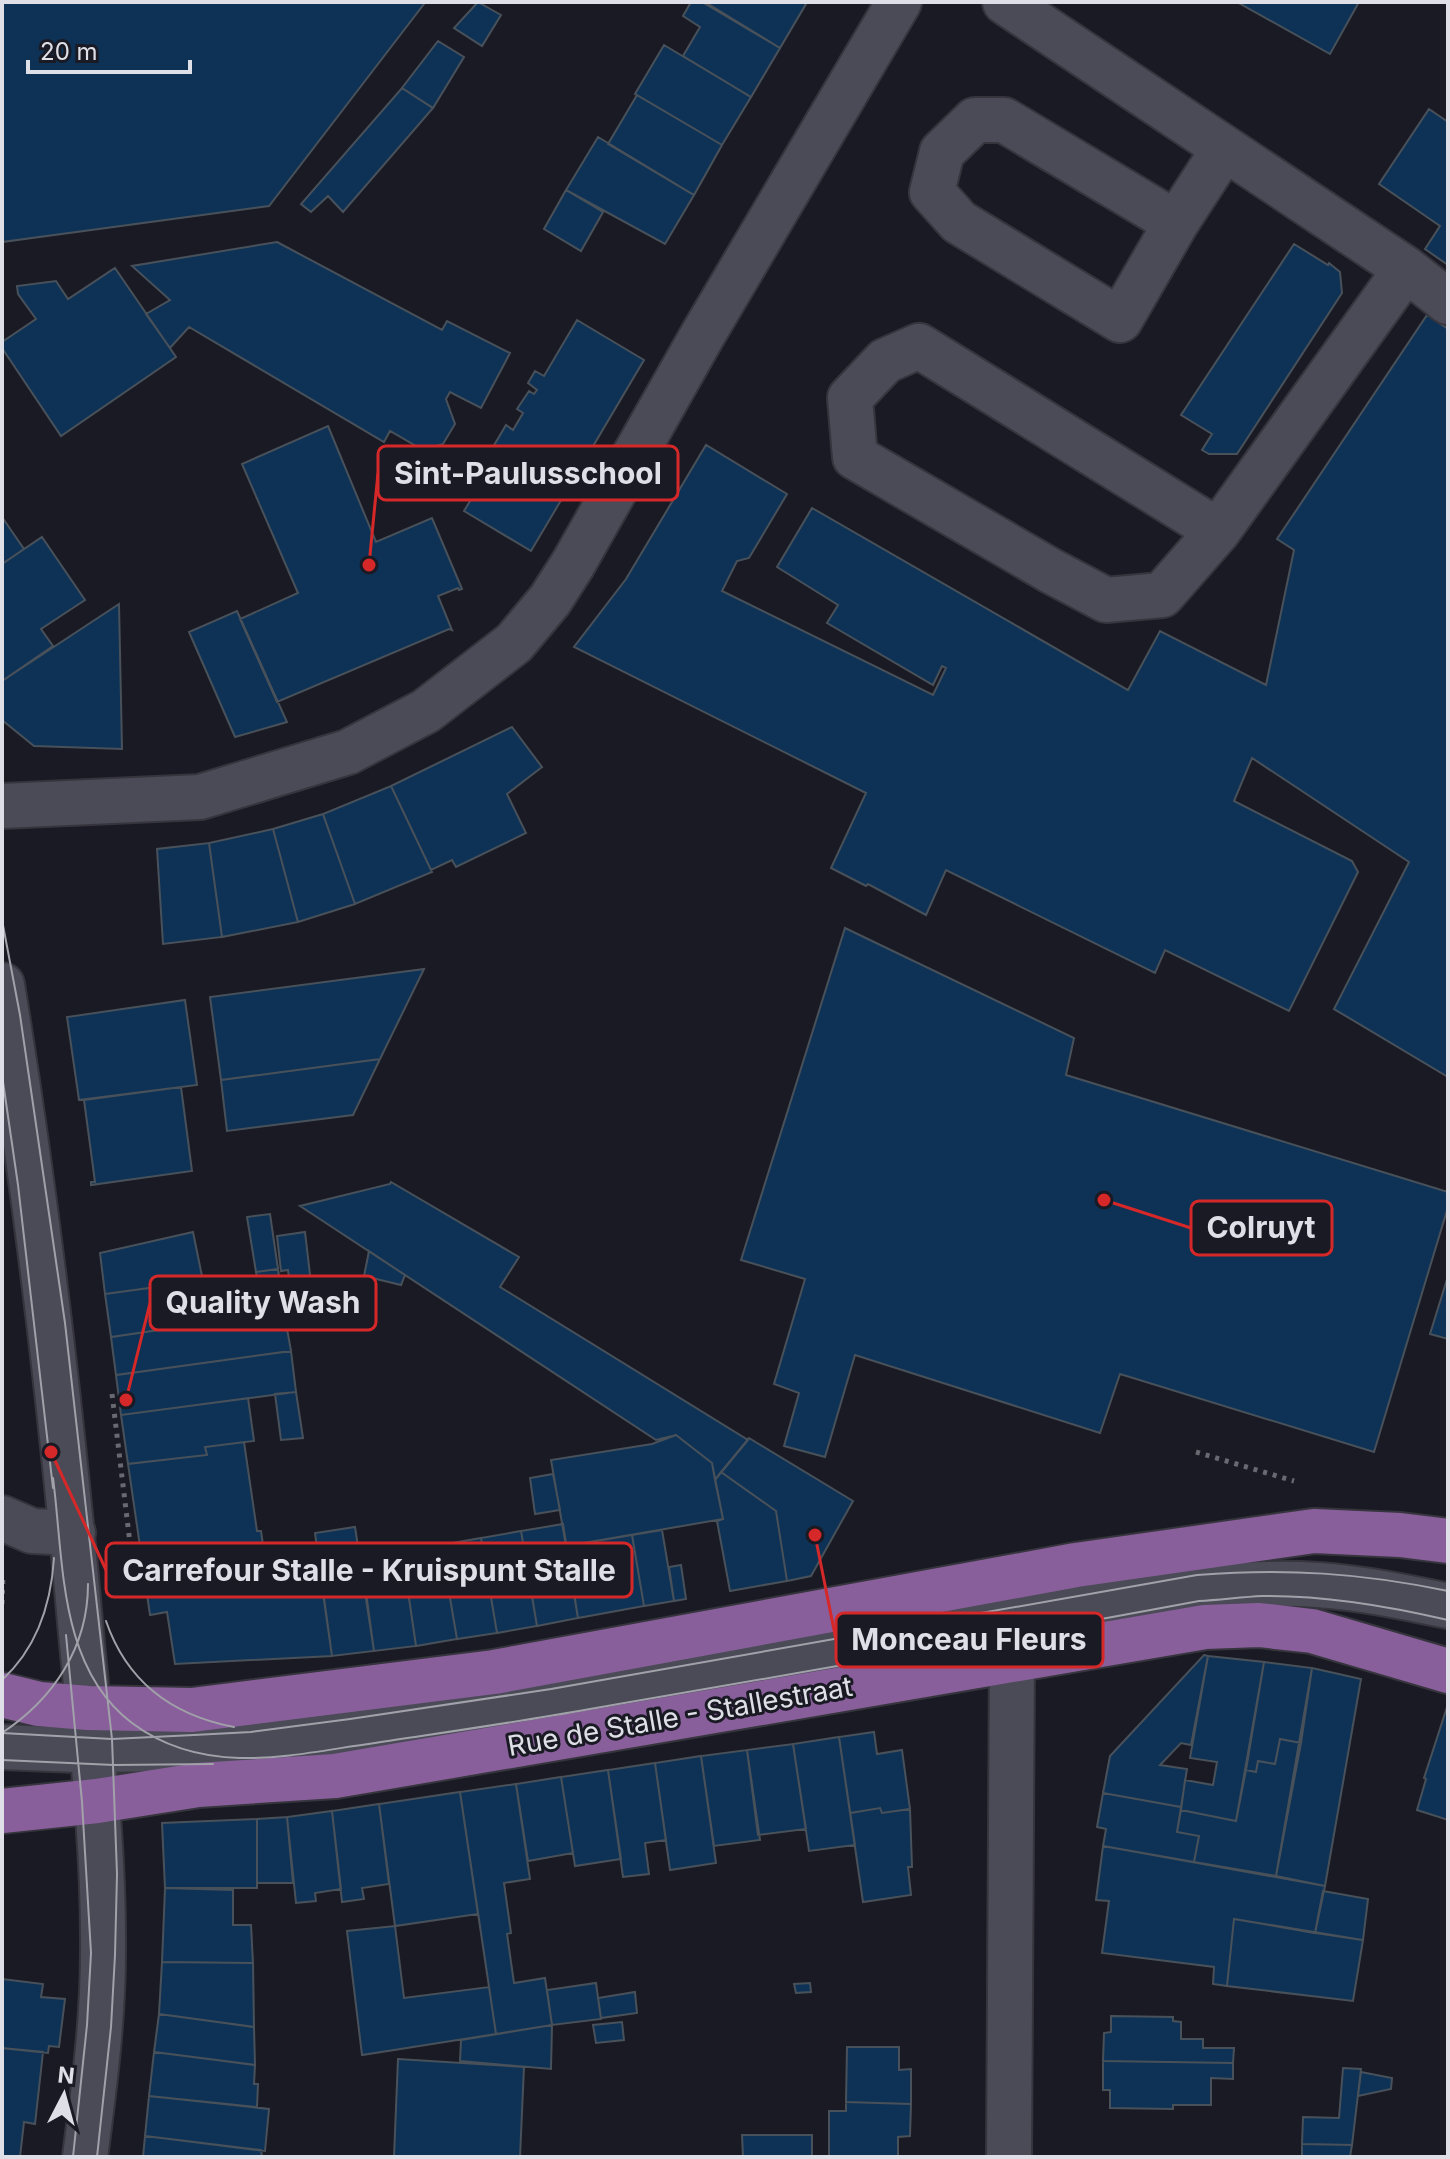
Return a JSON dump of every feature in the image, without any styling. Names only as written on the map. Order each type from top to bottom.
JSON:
[{"type":"main road","name":"Rue de Stalle - Stallestraat","points":[[2,1695],[39,1704],[90,1729],[192,1710],[494,1672],[1076,1565],[1314,1531],[1400,1535],[1448,1541]]},
{"type":"main road","name":"Rue de Stalle - Stallestraat","points":[[2,1811],[97,1801],[198,1785],[335,1776],[1205,1627],[1259,1625],[1312,1631],[1448,1671]]},
{"type":"street","points":[[2,806],[200,797],[348,752],[426,711],[514,643],[550,600],[573,564],[702,336],[899,2]]},
{"type":"street","points":[[1005,2],[1406,269],[1448,302]]},
{"type":"street","points":[[1176,223],[1004,120],[975,120],[942,152],[932,192],[959,222],[1120,320],[1176,223],[1224,149]]},
{"type":"street","points":[[1218,531],[919,346],[885,361],[850,398],[855,457],[1106,600],[1162,595],[1218,531],[1406,269]]},
{"type":"street","points":[[2,985],[51,1325],[97,1801],[103,1954],[85,2157]]},
{"type":"street","points":[[2,1518],[32,1531],[73,1533]]},
{"type":"street","points":[[1009,2157],[1012,1659],[1046,1614],[1076,1565]]},
{"type":"street","name":"Rue de Stalle - Stallestraat","points":[[2,1747],[90,1729],[196,1749],[296,1739],[507,1710],[1198,1588],[1262,1584],[1319,1585],[1389,1593],[1448,1606]]},
{"type":"path","points":[[1196,1452],[1303,1484]]},
{"type":"path","points":[[2,1570],[2,1604]]},
{"type":"building","points":[[2,2],[424,4],[269,206],[2,242]]},
{"type":"building","points":[[478,2],[501,15],[482,46],[454,28]]},
{"type":"building","points":[[691,2],[702,2],[780,48],[751,97],[683,56],[700,27],[683,16]]},
{"type":"building","points":[[705,2],[803,2],[806,4],[780,48]]},
{"type":"building","points":[[1237,2],[1359,2],[1330,54]]},
{"type":"building","points":[[438,41],[464,57],[433,108],[402,88]]},
{"type":"building","points":[[664,45],[751,97],[722,145],[635,94]]},
{"type":"building","points":[[402,88],[433,108],[343,212],[328,196],[311,212],[301,204]]},
{"type":"building","points":[[637,95],[722,145],[694,195],[608,144]]},
{"type":"building","points":[[1429,109],[1448,122],[1448,265],[1425,249],[1440,226],[1379,184]]},
{"type":"building","points":[[598,137],[694,195],[665,244],[566,190]]},
{"type":"building","points":[[566,190],[603,212],[581,251],[544,229]]},
{"type":"building","points":[[277,242],[442,330],[447,321],[510,353],[481,408],[450,392],[446,399],[455,424],[443,444],[423,450],[390,431],[384,442],[189,327],[170,348],[146,314],[170,300],[132,266]]},
{"type":"building","points":[[1294,244],[1340,272],[1342,293],[1237,454],[1209,454],[1202,450],[1212,434],[1181,415]]},
{"type":"building","points":[[115,268],[176,357],[61,436],[2,348],[2,342],[36,319],[18,294],[17,286],[56,281],[68,299]]},
{"type":"building","points":[[1427,315],[1448,329],[1448,1077],[1334,1009],[1409,862],[1252,758],[1234,801],[1352,861],[1358,872],[1289,1011],[1165,950],[1155,973],[946,870],[926,915],[868,884],[866,886],[831,868],[866,793],[574,647],[626,579],[706,445],[787,494],[749,558],[737,561],[722,591],[933,695],[946,668],[942,666],[933,685],[827,623],[838,605],[777,567],[812,508],[1128,690],[1160,631],[1266,685],[1294,550],[1277,539]]},
{"type":"building","points":[[577,320],[644,360],[531,551],[464,511],[500,452],[493,447],[506,425],[513,430],[523,413],[517,409],[529,391],[534,394],[537,390],[528,383],[535,371],[544,376]]},
{"type":"building","points":[[328,426],[376,542],[432,518],[462,589],[438,596],[452,630],[277,702],[240,619],[298,593],[242,464]]},
{"type":"building","points":[[2,517],[24,549],[2,564]]},
{"type":"building","points":[[42,537],[85,600],[41,629],[53,646],[2,681],[2,564]]},
{"type":"building","points":[[119,604],[122,749],[34,746],[2,720],[2,681]]},
{"type":"building","points":[[237,611],[287,722],[235,737],[189,632]]},
{"type":"building","points":[[512,727],[542,767],[507,794],[526,833],[456,867],[452,860],[431,870],[391,786]]},
{"type":"building","points":[[391,786],[432,872],[355,904],[323,814]]},
{"type":"building","points":[[323,814],[355,904],[298,922],[273,829]]},
{"type":"building","points":[[273,829],[298,922],[222,937],[209,843]]},
{"type":"building","points":[[209,843],[222,937],[163,944],[157,849]]},
{"type":"building","points":[[845,928],[1074,1038],[1066,1075],[1448,1192],[1448,1207],[1374,1452],[1120,1374],[1100,1433],[855,1355],[825,1457],[784,1446],[799,1393],[774,1384],[805,1279],[741,1260]]},
{"type":"building","points":[[424,969],[380,1059],[221,1080],[210,997]]},
{"type":"building","points":[[185,1000],[197,1085],[79,1100],[67,1017]]},
{"type":"building","points":[[380,1059],[353,1115],[227,1131],[221,1080]]},
{"type":"building","points":[[181,1087],[192,1171],[91,1185],[95,1182],[84,1100]]},
{"type":"building","points":[[391,1182],[519,1257],[500,1287],[748,1440],[715,1480],[712,1463],[676,1435],[656,1440],[300,1206]]},
{"type":"building","points":[[270,1214],[278,1269],[256,1272],[247,1217]]},
{"type":"building","points":[[193,1232],[203,1281],[105,1294],[100,1253]]},
{"type":"building","points":[[305,1232],[311,1283],[290,1286],[288,1270],[281,1271],[277,1236]]},
{"type":"building","points":[[369,1251],[405,1275],[401,1285],[364,1276]]},
{"type":"building","points":[[278,1269],[284,1312],[264,1315],[256,1272]]},
{"type":"building","points":[[1448,1276],[1448,1339],[1430,1334]]},
{"type":"building","points":[[221,1278],[227,1320],[111,1337],[105,1294]]},
{"type":"building","points":[[284,1312],[291,1351],[116,1375],[111,1337]]},
{"type":"building","points":[[291,1351],[296,1392],[121,1415],[116,1375]]},
{"type":"building","points":[[296,1392],[303,1438],[281,1440],[275,1394]]},
{"type":"building","points":[[248,1398],[254,1441],[205,1447],[207,1455],[128,1464],[121,1415]]},
{"type":"building","points":[[676,1435],[712,1463],[723,1519],[566,1546],[551,1460],[652,1444]]},
{"type":"building","points":[[749,1438],[853,1501],[811,1576],[787,1581],[776,1511],[721,1472]]},
{"type":"building","points":[[244,1442],[257,1531],[261,1531],[266,1566],[318,1558],[332,1656],[175,1664],[167,1612],[150,1615],[128,1464],[207,1455],[205,1447]]},
{"type":"building","points":[[721,1472],[776,1511],[787,1581],[730,1591],[717,1521],[723,1519],[715,1480]]},
{"type":"building","points":[[553,1474],[560,1510],[535,1514],[530,1478]]},
{"type":"building","points":[[563,1524],[578,1618],[537,1626],[521,1531]]},
{"type":"building","points":[[355,1527],[374,1651],[332,1656],[315,1533]]},
{"type":"building","points":[[662,1530],[674,1601],[644,1606],[632,1535]]},
{"type":"building","points":[[521,1531],[537,1626],[497,1633],[481,1538]]},
{"type":"building","points":[[632,1535],[644,1606],[578,1618],[566,1546]]},
{"type":"building","points":[[481,1538],[497,1633],[457,1639],[441,1545]]},
{"type":"building","points":[[441,1545],[457,1639],[416,1646],[402,1550]]},
{"type":"building","points":[[402,1550],[416,1646],[374,1651],[361,1556]]},
{"type":"building","points":[[681,1565],[686,1599],[674,1601],[669,1567]]},
{"type":"building","points":[[1204,1655],[1208,1656],[1191,1745],[1181,1743],[1160,1765],[1187,1769],[1181,1807],[1103,1793],[1110,1756]]},
{"type":"building","points":[[1208,1656],[1264,1662],[1236,1821],[1181,1810],[1185,1780],[1213,1785],[1217,1762],[1190,1758]]},
{"type":"building","points":[[1264,1662],[1312,1668],[1301,1743],[1280,1739],[1275,1764],[1258,1761],[1256,1772],[1246,1770]]},
{"type":"building","points":[[1312,1668],[1361,1679],[1325,1886],[1276,1876]]},
{"type":"building","points":[[1448,1704],[1448,1820],[1417,1810]]},
{"type":"building","points":[[874,1732],[877,1754],[902,1750],[910,1809],[882,1813],[880,1808],[850,1813],[839,1737]]},
{"type":"building","points":[[839,1737],[855,1845],[809,1851],[793,1744]]},
{"type":"building","points":[[1280,1739],[1301,1743],[1276,1876],[1194,1862],[1199,1836],[1177,1832],[1181,1810],[1236,1821],[1246,1770],[1256,1772],[1258,1761],[1275,1764]]},
{"type":"building","points":[[793,1744],[806,1829],[758,1835],[747,1750]]},
{"type":"building","points":[[747,1750],[760,1840],[714,1846],[701,1756]]},
{"type":"building","points":[[701,1756],[716,1863],[670,1870],[655,1763]]},
{"type":"building","points":[[655,1763],[666,1840],[645,1843],[649,1874],[623,1877],[608,1770]]},
{"type":"building","points":[[608,1770],[621,1859],[575,1866],[561,1777]]},
{"type":"building","points":[[561,1777],[573,1853],[528,1861],[516,1784]]},
{"type":"building","points":[[516,1784],[530,1879],[504,1883],[514,1983],[545,1978],[552,2025],[496,2034],[460,1792]]},
{"type":"building","points":[[460,1792],[478,1914],[395,1926],[379,1804]]},
{"type":"building","points":[[1103,1793],[1181,1807],[1177,1832],[1199,1836],[1194,1862],[1103,1846],[1106,1829],[1097,1827]]},
{"type":"building","points":[[379,1804],[389,1884],[362,1888],[364,1899],[342,1902],[332,1811]]},
{"type":"building","points":[[880,1808],[882,1813],[910,1809],[912,1867],[908,1867],[911,1895],[863,1902],[850,1813]]},
{"type":"building","points":[[332,1811],[341,1889],[315,1893],[316,1901],[296,1903],[287,1817]]},
{"type":"building","points":[[287,1817],[293,1883],[257,1883],[257,1819]]},
{"type":"building","points":[[257,1819],[257,1888],[165,1888],[162,1823]]},
{"type":"building","points":[[1103,1846],[1325,1886],[1315,1933],[1234,1919],[1227,1986],[1213,1984],[1214,1967],[1102,1953],[1109,1901],[1096,1900]]},
{"type":"building","points":[[165,1888],[233,1890],[233,1925],[251,1925],[253,1963],[162,1962]]},
{"type":"building","points":[[1323,1891],[1368,1899],[1363,1940],[1315,1933]]},
{"type":"building","points":[[1234,1919],[1363,1940],[1353,2001],[1227,1986]]},
{"type":"building","points":[[395,1926],[404,1998],[489,1987],[496,2034],[362,2055],[347,1931]]},
{"type":"building","points":[[162,1962],[253,1963],[254,2027],[159,2014]]},
{"type":"building","points":[[2,1979],[43,1984],[41,1997],[65,1999],[59,2047],[49,2046],[48,2053],[2,2048]]},
{"type":"building","points":[[596,1983],[601,2019],[552,2025],[547,1990]]},
{"type":"building","points":[[810,1983],[811,1992],[796,1993],[794,1984]]},
{"type":"building","points":[[635,1992],[637,2013],[601,2018],[598,1998]]},
{"type":"building","points":[[159,2014],[254,2027],[255,2065],[154,2052]]},
{"type":"building","points":[[1111,2016],[1173,2017],[1173,2021],[1181,2022],[1181,2039],[1203,2039],[1203,2048],[1234,2048],[1233,2063],[1103,2061],[1104,2033],[1111,2032]]},
{"type":"building","points":[[622,2022],[624,2040],[596,2043],[593,2025]]},
{"type":"building","points":[[552,2025],[551,2069],[460,2061],[461,2040]]},
{"type":"building","points":[[847,2047],[899,2047],[899,2070],[911,2069],[911,2104],[846,2102]]},
{"type":"building","points":[[2,2048],[43,2052],[35,2124],[24,2122],[20,2157],[2,2157]]},
{"type":"building","points":[[154,2052],[255,2065],[257,2107],[149,2096]]},
{"type":"building","points":[[398,2059],[524,2067],[520,2157],[394,2157]]},
{"type":"building","points":[[1103,2061],[1233,2063],[1233,2079],[1211,2078],[1211,2105],[1173,2105],[1173,2109],[1110,2108],[1110,2090],[1103,2090]]},
{"type":"building","points":[[1343,2068],[1361,2069],[1352,2145],[1302,2144],[1303,2117],[1339,2118]]},
{"type":"building","points":[[1361,2072],[1392,2078],[1391,2089],[1358,2096]]},
{"type":"building","points":[[149,2096],[269,2109],[265,2151],[145,2136]]},
{"type":"building","points":[[846,2102],[911,2104],[910,2136],[898,2137],[898,2157],[829,2157],[829,2111],[846,2111]]},
{"type":"building","points":[[742,2135],[812,2135],[812,2157],[743,2157]]},
{"type":"building","points":[[145,2136],[261,2150],[262,2157],[143,2157]]},
{"type":"building","points":[[1302,2144],[1352,2145],[1350,2157],[1302,2157]]},
{"type":"tram line","points":[[2,920],[20,1015],[65,1323],[112,1739],[117,1874],[115,1955],[111,2027],[97,2157]]},
{"type":"tram line","points":[[2,1075],[53,1488]]},
{"type":"tram line","points":[[53,1478],[69,1611],[77,1643],[90,1673],[108,1700],[144,1731],[183,1749],[225,1757],[291,1755],[509,1723],[1199,1601],[1262,1596],[1308,1597],[1379,1606],[1448,1620]]},
{"type":"tram line","points":[[2,1680],[24,1654],[40,1625],[50,1592],[54,1558]]},
{"type":"tram line","points":[[2,1733],[112,1739],[251,1732],[350,1719],[551,1689],[1197,1575],[1262,1572],[1323,1574],[1385,1580],[1448,1591]]},
{"type":"tram line","points":[[2,1733],[37,1704],[64,1670],[82,1630],[88,1584]]},
{"type":"tram line","points":[[106,1621],[126,1662],[154,1692],[190,1714],[234,1727]]},
{"type":"tram line","points":[[66,1635],[82,1802],[91,1953],[73,2157]]},
{"type":"tram line","points":[[2,1760],[114,1765],[213,1764]]},
{"type":"place","name":"Sint-Paulusschool","points":[[369,565]]},
{"type":"place","name":"Colruyt","points":[[1104,1200]]},
{"type":"place","name":"Quality Wash","points":[[126,1400]]},
{"type":"place","name":"Carrefour Stalle - Kruispunt Stalle","points":[[51,1452]]},
{"type":"place","name":"Monceau Fleurs","points":[[815,1535]]}]
